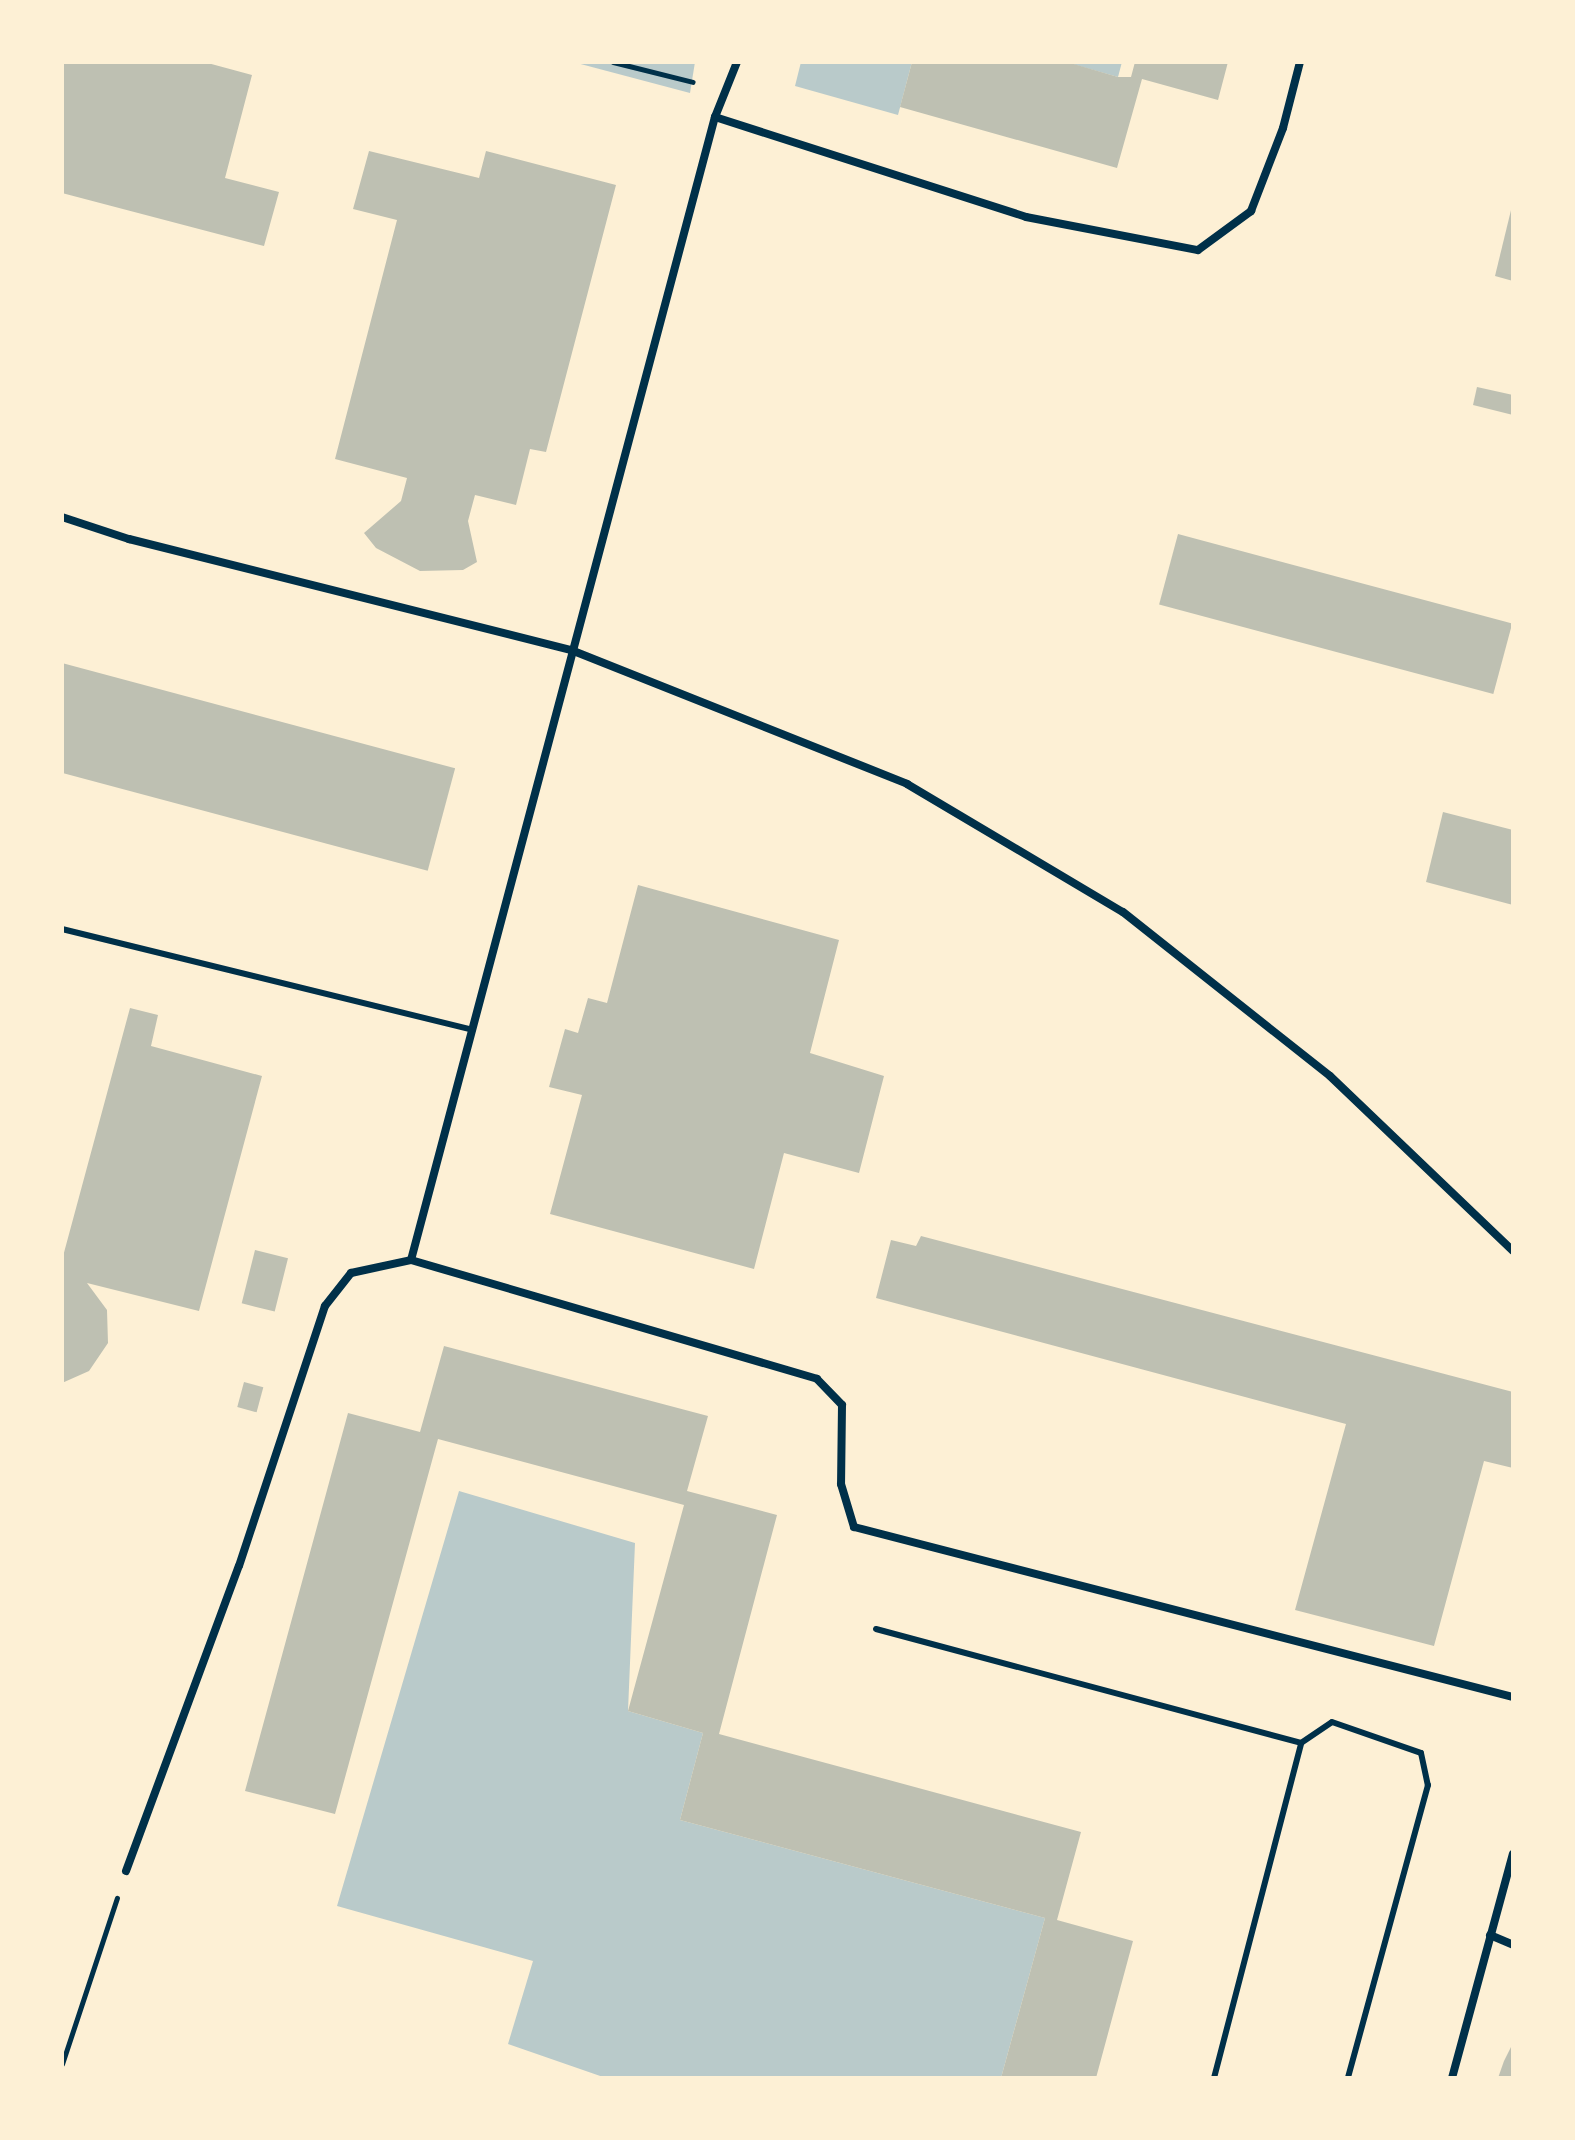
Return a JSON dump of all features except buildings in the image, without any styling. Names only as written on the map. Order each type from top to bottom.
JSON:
[{"type":"street","points":[[411,1260],[715,117],[737,62]]},
{"type":"street","points":[[715,117],[1026,217],[1198,250],[1251,211],[1283,128],[1300,62]]},
{"type":"street","points":[[62,517],[129,539],[571,650],[907,784],[1123,912],[1330,1076],[1513,1251]]},
{"type":"street","points":[[126,1871],[239,1566],[325,1306],[351,1273],[411,1260],[817,1379],[842,1405],[841,1484],[854,1527],[1513,1697]]},
{"type":"street","points":[[1452,2078],[1513,1854]]},
{"type":"street","points":[[1490,1935],[1513,1945]]},
{"type":"lane","points":[[62,929],[472,1030]]},
{"type":"lane","points":[[876,1629],[1301,1743]]},
{"type":"lane","points":[[1214,2078],[1301,1743],[1332,1722],[1421,1753],[1428,1785],[1348,2078]]},
{"type":"path","points":[[613,62],[725,91]]},
{"type":"path","points":[[62,2064],[126,1871]]},
{"type":"shaded area","points":[[573,62],[695,62],[690,93]]},
{"type":"shaded area","points":[[801,62],[912,62],[898,115],[795,86]]},
{"type":"shaded area","points":[[1065,62],[1122,62],[1118,77]]},
{"type":"shaded area","points":[[459,1491],[635,1543],[628,1711],[703,1733],[680,1820],[1045,1918],[1001,2078],[606,2078],[508,2044],[533,1961],[337,1906]]}]
